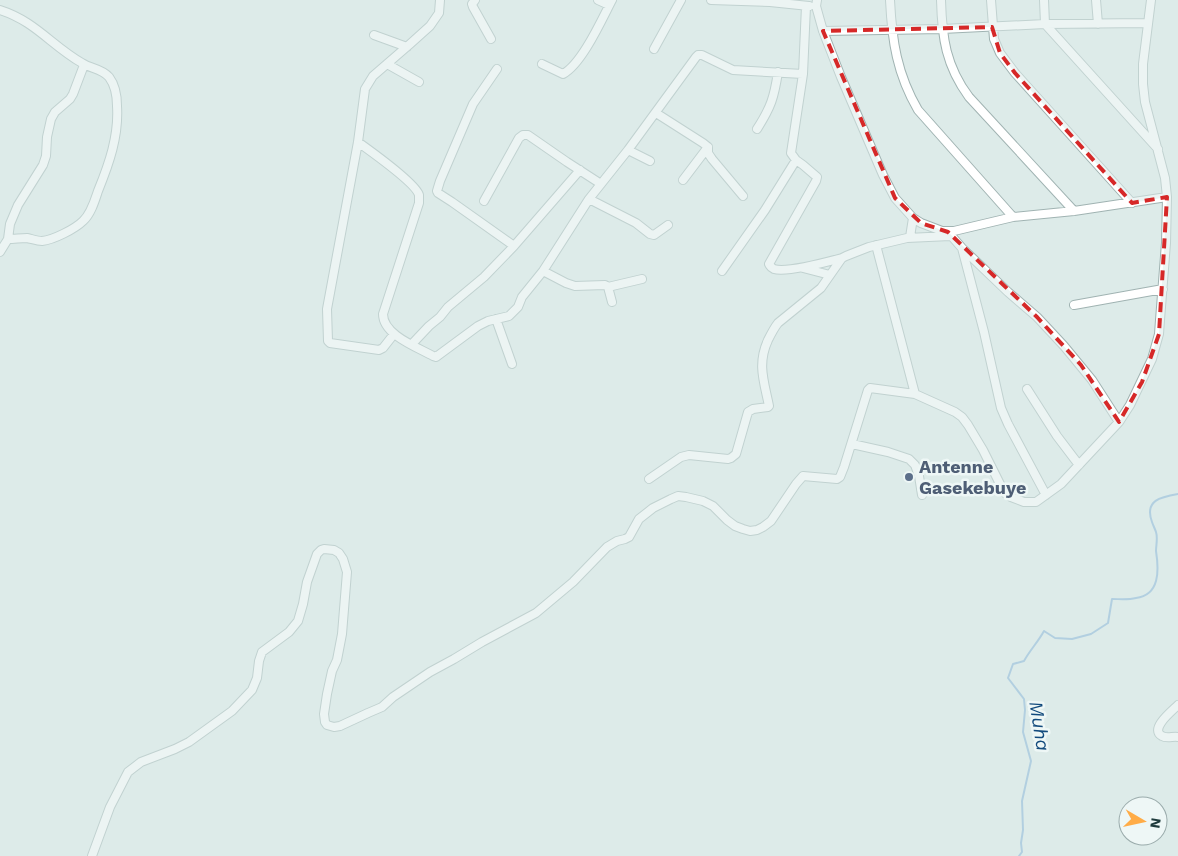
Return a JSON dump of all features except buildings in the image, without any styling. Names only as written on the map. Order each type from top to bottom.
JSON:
[{"type":"street","points":[[394,334],[383,348],[379,350],[330,343],[328,341],[327,309],[366,89],[373,76],[430,26],[439,13],[440,0]]},
{"type":"street","points":[[475,0],[472,4],[473,7],[491,39]]},
{"type":"street","points":[[542,64],[563,74],[569,71],[588,46],[610,2],[598,0]]},
{"type":"street","points":[[654,49],[681,0]]},
{"type":"street","points":[[711,0],[770,2],[806,6],[817,3],[823,31],[841,77],[883,175],[895,198],[913,218],[950,234],[962,248],[1051,331],[1081,365],[1119,422]]},
{"type":"street","points":[[890,0],[891,30],[897,59],[910,96],[918,110],[1013,217]]},
{"type":"street","points":[[941,0],[942,29],[953,70],[960,85],[1074,211]]},
{"type":"street","points":[[991,0],[994,39],[1000,53],[1015,73],[1132,202]]},
{"type":"street","points":[[1044,0],[1045,24],[1159,150]]},
{"type":"street","points":[[1096,0],[1098,24]]},
{"type":"street","points":[[92,856],[110,807],[128,772],[141,762],[189,742],[232,711],[252,690],[257,678],[262,652],[289,632],[298,621],[307,582],[320,550],[334,550],[339,553],[347,572],[342,634],[324,714],[327,725],[334,727],[382,707],[393,697],[430,672],[536,613],[573,582],[607,547],[629,537],[639,519],[653,508],[671,498],[678,496],[703,501],[712,506],[735,526],[743,529],[750,531],[763,527],[771,521],[803,476],[838,479],[844,467],[870,388],[915,394],[962,417],[983,450],[1001,486],[1011,498],[1036,502],[1060,484],[1119,422],[1142,382],[1159,334],[1166,243],[1167,197],[1165,178],[1145,102],[1143,84],[1151,0]]},
{"type":"street","points":[[806,6],[802,74],[791,153],[796,160],[817,177],[770,259],[769,264],[772,268],[801,267],[842,258],[876,245],[910,237],[950,234],[1013,217],[1074,211],[1167,197]]},
{"type":"street","points":[[0,10],[30,23],[84,65],[100,70],[109,78],[117,97],[118,124],[108,165],[96,197],[83,222],[61,234],[44,240],[8,239]]},
{"type":"street","points":[[823,31],[942,29],[1045,24],[1148,23]]},
{"type":"street","points":[[374,35],[407,48]]},
{"type":"street","points":[[358,142],[399,173],[419,194],[419,203],[383,314],[384,323],[394,334],[436,357],[478,326],[488,321],[509,316],[518,307],[522,297],[543,271],[589,199],[628,150],[698,55],[702,55],[733,70],[802,74]]},
{"type":"street","points":[[387,64],[419,82]]},
{"type":"street","points":[[0,252],[8,239],[10,224],[18,205],[43,165],[51,120],[55,112],[73,94],[84,65]]},
{"type":"street","points":[[497,69],[473,104],[440,181],[438,193],[514,246]]},
{"type":"street","points":[[756,129],[768,112],[772,102],[778,72]]},
{"type":"street","points":[[656,113],[708,147]]},
{"type":"street","points":[[484,202],[519,138],[524,135],[528,135],[601,184]]},
{"type":"street","points":[[683,180],[708,147]]},
{"type":"street","points":[[708,147],[708,153],[712,159],[742,196]]},
{"type":"street","points":[[628,150],[650,161]]},
{"type":"street","points":[[722,271],[765,210],[796,160]]},
{"type":"street","points":[[412,344],[448,307],[484,277],[514,246],[580,170]]},
{"type":"street","points":[[589,199],[636,223],[650,234],[654,235],[668,225]]},
{"type":"street","points":[[910,237],[913,218]]},
{"type":"street","points":[[919,237],[921,223]]},
{"type":"street","points":[[876,245],[915,394]]},
{"type":"street","points":[[962,248],[1001,408],[1046,495]]},
{"type":"street","points":[[649,479],[681,456],[689,455],[728,459],[736,454],[748,412],[753,409],[769,406],[764,382],[762,356],[774,330],[778,323],[821,288],[842,258]]},
{"type":"street","points":[[801,267],[830,275]]},
{"type":"street","points":[[543,271],[575,286],[605,285],[608,287],[642,279]]},
{"type":"street","points":[[608,287],[612,302]]},
{"type":"street","points":[[1074,305],[1163,289]]},
{"type":"street","points":[[496,319],[512,364]]},
{"type":"street","points":[[1028,390],[1057,436],[1079,465]]},
{"type":"street","points":[[852,444],[909,458],[915,465],[919,476],[922,495]]},
{"type":"street","points":[[1178,705],[1158,726],[1160,735],[1164,737],[1178,737]]},
{"type":"highlighted area","points":[[992,27],[1000,53],[1015,73],[1132,203],[1167,197],[1159,334],[1142,382],[1119,422],[1081,365],[1037,317],[948,232],[921,223],[895,198],[823,31]]},
{"type":"waterway","name":"Muha","points":[[1019,856],[1022,852],[1022,801],[1031,761],[1023,732],[1024,699],[1008,678],[1013,664],[1024,661],[1044,631],[1055,638],[1072,639],[1091,634],[1108,623],[1112,599],[1133,599],[1150,592],[1154,587],[1158,566],[1156,551],[1157,534],[1150,515],[1150,509],[1152,504],[1160,498],[1178,494]]},
{"type":"place","name":"Antenne Gasekebuye","points":[[909,477]]}]
